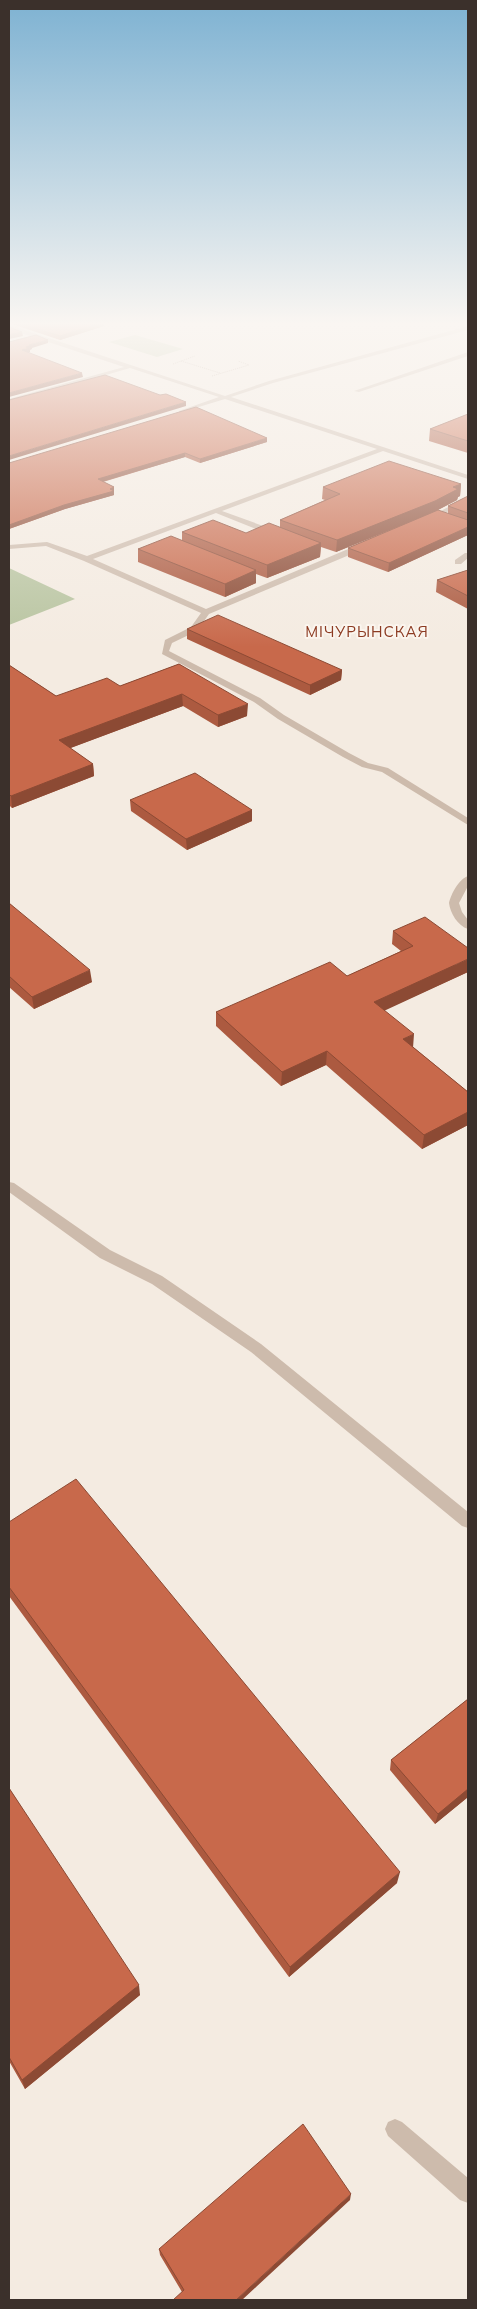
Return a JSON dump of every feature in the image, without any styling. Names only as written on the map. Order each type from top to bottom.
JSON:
[{"type":"street","points":[[327,431],[468,477]]},
{"type":"street","points":[[87,559],[383,449]]},
{"type":"street","points":[[418,523],[440,517],[468,499]]},
{"type":"street","points":[[216,511],[281,536]]},
{"type":"street","points":[[149,536],[158,539]]},
{"type":"street","points":[[373,542],[206,612],[194,629],[168,642],[165,652],[258,700],[281,717],[346,755],[365,764],[385,770],[468,822]]},
{"type":"street","points":[[9,547],[47,544],[87,559],[206,612]]},
{"type":"street","points":[[327,554],[336,558]]},
{"type":"street","points":[[458,562],[468,556]]},
{"type":"street","points":[[263,581],[272,585]]},
{"type":"street","points":[[468,879],[455,896],[454,909],[468,926]]},
{"type":"street","points":[[454,909],[468,906]]},
{"type":"street","points":[[9,1186],[105,1254],[157,1280],[256,1348],[468,1521]]},
{"type":"street","points":[[395,2129],[468,2192]]},
{"type":"green space","points":[[9,568],[75,599],[9,625]]},
{"type":"building","points":[[9,431],[92,431],[9,456]]},
{"type":"building","points":[[117,431],[250,431],[267,438],[200,459],[185,453],[98,479],[114,487],[110,489],[114,491],[64,505],[9,525],[9,463]]},
{"type":"building","points":[[436,431],[468,431],[468,441]]},
{"type":"building","points":[[389,461],[461,484],[453,487],[458,489],[435,501],[337,540],[280,520],[340,494],[323,487]]},
{"type":"building","points":[[468,496],[468,513],[448,506]]},
{"type":"building","points":[[438,510],[468,520],[468,527],[389,563],[348,548]]},
{"type":"building","points":[[213,520],[246,533],[269,523],[321,543],[267,565],[182,532]]},
{"type":"building","points":[[171,536],[256,570],[225,584],[138,549]]},
{"type":"building","points":[[468,570],[468,596],[437,580]]},
{"type":"building","points":[[218,615],[342,670],[310,685],[187,629]]},
{"type":"building","points":[[179,664],[248,704],[218,715],[182,694],[59,740],[93,764],[11,796],[9,794],[9,665],[56,696],[107,678],[120,686]]},
{"type":"building","points":[[195,773],[252,810],[186,839],[130,800]]},
{"type":"building","points":[[9,903],[90,970],[32,997],[9,976]]},
{"type":"building","points":[[425,917],[468,948],[468,959],[374,1002],[414,1034],[403,1039],[468,1092],[468,1112],[424,1135],[327,1051],[282,1072],[216,1012],[330,962],[347,976],[413,946],[393,931]]},
{"type":"building","points":[[76,1479],[400,1872],[290,1967],[9,1587],[9,1522]]},
{"type":"building","points":[[468,1699],[468,1789],[438,1814],[391,1760]]},
{"type":"building","points":[[9,1788],[139,1985],[22,2080],[9,2057]]},
{"type":"building","points":[[303,2124],[351,2194],[236,2300],[173,2300],[184,2290],[159,2249]]},
{"type":"district","name":"МІЧУРЫНСКАЯ","points":[[367,631]]}]
